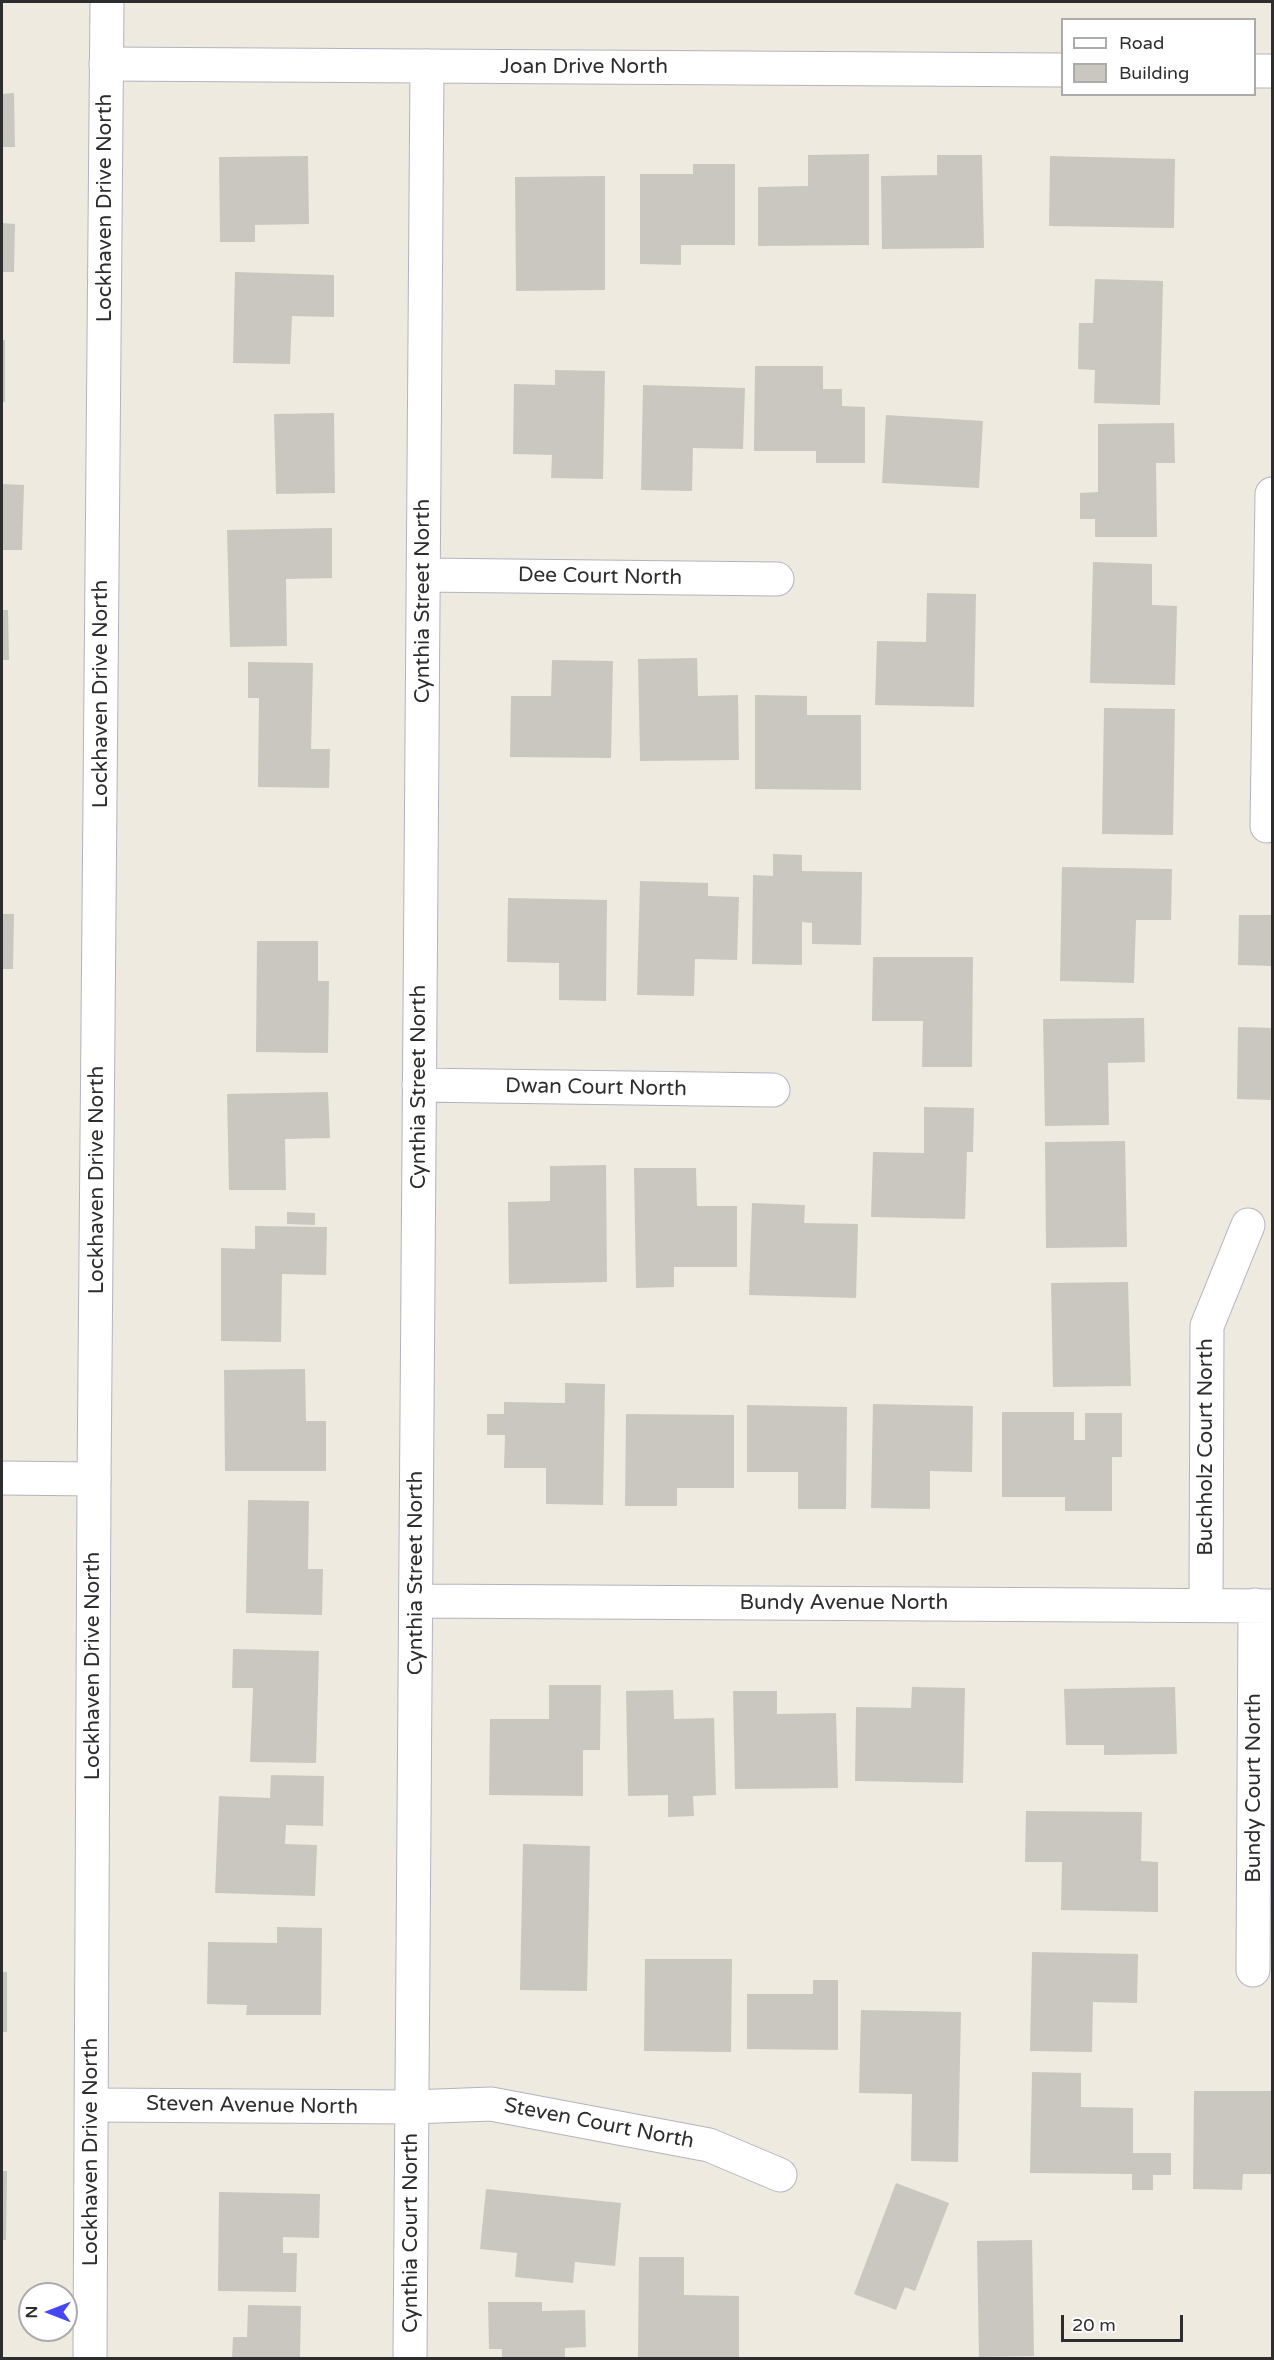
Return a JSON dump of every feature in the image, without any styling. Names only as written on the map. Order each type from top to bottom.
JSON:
[{"type":"street","name":"Lockhaven Drive North","points":[[90,2358],[94,1479],[107,2]]},
{"type":"street","name":"Joan Drive North","points":[[106,64],[1061,70]]},
{"type":"street","name":"Cynthia Street North","points":[[412,2107],[427,66]]},
{"type":"street","points":[[1256,71],[1272,71]]},
{"type":"street","points":[[1268,826],[1272,494]]},
{"type":"street","name":"Dee Court North","points":[[423,575],[777,579]]},
{"type":"street","name":"Dwan Court North","points":[[419,1085],[772,1090]]},
{"type":"street","name":"Buchholz Court North","points":[[1206,1605],[1206,1326],[1248,1225]]},
{"type":"street","points":[[2,1478],[94,1479]]},
{"type":"street","name":"Bundy Avenue North","points":[[416,1601],[1264,1606]]},
{"type":"street","name":"Bundy Court North","points":[[1252,1970],[1264,1606]]},
{"type":"street","name":"Steven Avenue North","points":[[92,2104],[412,2107]]},
{"type":"street","name":"Steven Court North","points":[[412,2107],[491,2104],[502,2106],[709,2145],[780,2175]]},
{"type":"street","name":"Cynthia Court North","points":[[410,2358],[412,2107]]},
{"type":"building","points":[[14,93],[15,147],[2,147],[2,94]]},
{"type":"building","points":[[869,154],[869,245],[758,246],[758,187],[808,186],[808,155]]},
{"type":"building","points":[[937,155],[982,155],[984,248],[882,249],[881,176],[937,175]]},
{"type":"building","points":[[308,156],[309,224],[255,225],[255,242],[220,242],[219,157]]},
{"type":"building","points":[[1050,156],[1175,159],[1174,228],[1049,226]]},
{"type":"building","points":[[693,164],[735,164],[735,245],[681,245],[681,265],[640,264],[640,174],[693,174]]},
{"type":"building","points":[[605,176],[605,290],[516,291],[515,177]]},
{"type":"building","points":[[2,223],[15,224],[14,272],[2,272]]},
{"type":"building","points":[[235,272],[334,275],[334,317],[292,316],[290,364],[233,363]]},
{"type":"building","points":[[1095,279],[1163,281],[1160,405],[1094,403],[1095,370],[1078,369],[1079,323],[1093,323]]},
{"type":"building","points":[[2,340],[5,340],[5,402],[2,402]]},
{"type":"building","points":[[755,366],[823,366],[823,389],[842,389],[842,406],[865,407],[865,463],[816,463],[816,451],[754,451]]},
{"type":"building","points":[[555,370],[605,371],[603,479],[551,478],[552,455],[513,454],[514,384],[555,385]]},
{"type":"building","points":[[643,385],[745,388],[743,449],[693,448],[692,491],[641,490]]},
{"type":"building","points":[[334,413],[335,493],[276,494],[274,414]]},
{"type":"building","points":[[886,415],[983,421],[979,488],[882,483]]},
{"type":"building","points":[[1174,423],[1175,463],[1156,463],[1157,537],[1095,537],[1095,519],[1080,519],[1080,493],[1098,492],[1098,424]]},
{"type":"building","points":[[2,484],[24,485],[22,550],[2,550]]},
{"type":"building","points":[[332,528],[332,578],[286,579],[287,646],[230,647],[227,530]]},
{"type":"building","points":[[1093,562],[1152,564],[1152,605],[1177,606],[1175,685],[1090,683]]},
{"type":"building","points":[[927,593],[976,594],[974,707],[875,705],[877,641],[926,642]]},
{"type":"building","points":[[2,610],[8,610],[9,660],[2,660]]},
{"type":"building","points":[[697,658],[698,696],[738,695],[739,760],[640,761],[638,659]]},
{"type":"building","points":[[552,660],[613,661],[611,758],[510,757],[511,696],[551,696]]},
{"type":"building","points":[[248,662],[313,663],[311,749],[330,749],[329,788],[258,787],[259,698],[248,698]]},
{"type":"building","points":[[755,695],[807,696],[807,715],[861,715],[861,790],[755,789]]},
{"type":"building","points":[[1104,708],[1175,709],[1173,835],[1102,834]]},
{"type":"building","points":[[773,854],[802,855],[802,871],[862,872],[861,945],[812,944],[812,923],[802,922],[802,965],[752,964],[753,875],[773,876]]},
{"type":"building","points":[[1062,867],[1172,869],[1171,920],[1136,920],[1134,983],[1060,981]]},
{"type":"building","points":[[640,881],[708,883],[708,896],[739,897],[737,960],[695,959],[694,996],[637,995]]},
{"type":"building","points":[[508,898],[607,900],[606,1001],[559,1000],[559,963],[507,962]]},
{"type":"building","points":[[2,914],[14,914],[13,969],[2,969]]},
{"type":"building","points":[[1239,915],[1272,915],[1272,966],[1238,965]]},
{"type":"building","points":[[257,941],[318,941],[318,981],[329,981],[328,1053],[256,1052]]},
{"type":"building","points":[[873,957],[973,957],[972,1067],[922,1067],[923,1021],[872,1021]]},
{"type":"building","points":[[1144,1018],[1145,1062],[1108,1063],[1109,1125],[1045,1126],[1043,1019]]},
{"type":"building","points":[[1238,1027],[1272,1028],[1272,1100],[1237,1099]]},
{"type":"building","points":[[328,1092],[330,1138],[285,1139],[286,1190],[229,1190],[227,1094]]},
{"type":"building","points":[[924,1107],[974,1108],[973,1152],[967,1152],[965,1219],[871,1217],[873,1152],[924,1153]]},
{"type":"building","points":[[1125,1141],[1127,1247],[1046,1248],[1045,1142]]},
{"type":"building","points":[[606,1165],[607,1282],[509,1284],[508,1202],[550,1201],[550,1166]]},
{"type":"building","points":[[634,1168],[696,1168],[697,1206],[737,1206],[737,1267],[674,1267],[674,1287],[636,1288]]},
{"type":"building","points":[[752,1203],[805,1205],[804,1223],[858,1224],[856,1298],[749,1295]]},
{"type":"building","points":[[287,1212],[315,1213],[315,1225],[287,1224]]},
{"type":"building","points":[[255,1226],[327,1227],[326,1275],[282,1274],[281,1342],[221,1341],[221,1248],[255,1249]]},
{"type":"building","points":[[1128,1282],[1131,1386],[1053,1387],[1051,1283]]},
{"type":"building","points":[[305,1369],[306,1421],[326,1421],[326,1471],[225,1471],[224,1370]]},
{"type":"building","points":[[565,1383],[605,1384],[603,1505],[546,1504],[546,1468],[504,1468],[505,1435],[487,1435],[487,1414],[504,1414],[504,1402],[565,1403]]},
{"type":"building","points":[[873,1404],[973,1406],[972,1472],[930,1471],[930,1509],[871,1508]]},
{"type":"building","points":[[747,1405],[847,1407],[846,1509],[798,1509],[798,1472],[747,1472]]},
{"type":"building","points":[[1002,1412],[1074,1412],[1074,1440],[1085,1440],[1085,1413],[1122,1413],[1122,1457],[1112,1457],[1112,1511],[1065,1511],[1065,1497],[1002,1497]]},
{"type":"building","points":[[626,1414],[734,1415],[734,1488],[677,1488],[677,1506],[625,1506]]},
{"type":"building","points":[[248,1500],[309,1501],[308,1569],[323,1569],[322,1615],[246,1613]]},
{"type":"building","points":[[233,1649],[319,1651],[316,1763],[250,1762],[253,1688],[232,1688]]},
{"type":"building","points":[[549,1685],[601,1685],[600,1750],[583,1750],[583,1796],[489,1795],[490,1719],[549,1719]]},
{"type":"building","points":[[912,1687],[965,1688],[963,1783],[855,1781],[856,1707],[911,1708]]},
{"type":"building","points":[[1175,1687],[1177,1754],[1104,1755],[1104,1745],[1066,1745],[1064,1689]]},
{"type":"building","points":[[673,1690],[674,1719],[714,1718],[716,1795],[693,1796],[694,1816],[668,1817],[668,1795],[628,1796],[626,1691]]},
{"type":"building","points":[[733,1691],[777,1691],[777,1714],[836,1713],[838,1788],[735,1789]]},
{"type":"building","points":[[271,1775],[324,1776],[323,1826],[286,1825],[285,1844],[317,1845],[315,1896],[215,1893],[219,1796],[270,1798]]},
{"type":"building","points":[[1026,1811],[1142,1812],[1141,1861],[1158,1862],[1158,1912],[1061,1910],[1062,1862],[1025,1862]]},
{"type":"building","points":[[523,1844],[590,1846],[587,1991],[520,1990]]},
{"type":"building","points":[[277,1927],[322,1928],[321,2015],[246,2015],[247,2005],[207,2004],[208,1942],[277,1943]]},
{"type":"building","points":[[1032,1952],[1138,1954],[1137,2003],[1093,2002],[1092,2052],[1030,2051]]},
{"type":"building","points":[[645,1959],[732,1959],[731,2052],[644,2051]]},
{"type":"building","points":[[2,1972],[7,1972],[7,2032],[2,2032]]},
{"type":"building","points":[[813,1980],[838,1980],[838,2050],[747,2049],[747,1994],[813,1994]]},
{"type":"building","points":[[861,2010],[961,2012],[958,2162],[911,2161],[912,2094],[859,2093]]},
{"type":"building","points":[[1032,2072],[1081,2073],[1081,2107],[1133,2108],[1133,2153],[1171,2153],[1171,2175],[1153,2175],[1153,2190],[1132,2190],[1132,2174],[1030,2173]]},
{"type":"building","points":[[1194,2091],[1272,2091],[1272,2174],[1243,2174],[1242,2190],[1193,2189]]},
{"type":"building","points":[[2,2171],[7,2171],[6,2240],[2,2240]]},
{"type":"building","points":[[896,2183],[949,2203],[915,2291],[905,2287],[896,2310],[854,2294]]},
{"type":"building","points":[[486,2189],[621,2203],[615,2266],[575,2262],[573,2283],[515,2277],[517,2253],[480,2249]]},
{"type":"building","points":[[219,2192],[320,2194],[319,2238],[283,2237],[283,2253],[297,2253],[296,2292],[218,2291]]},
{"type":"building","points":[[1032,2240],[1034,2356],[979,2357],[977,2241]]},
{"type":"building","points":[[639,2257],[684,2257],[684,2295],[739,2296],[739,2358],[638,2358]]},
{"type":"building","points":[[488,2302],[542,2302],[542,2311],[585,2310],[586,2347],[565,2348],[565,2358],[502,2358],[502,2349],[489,2349]]},
{"type":"building","points":[[248,2305],[301,2306],[300,2358],[232,2358],[233,2337],[247,2337]]}]
